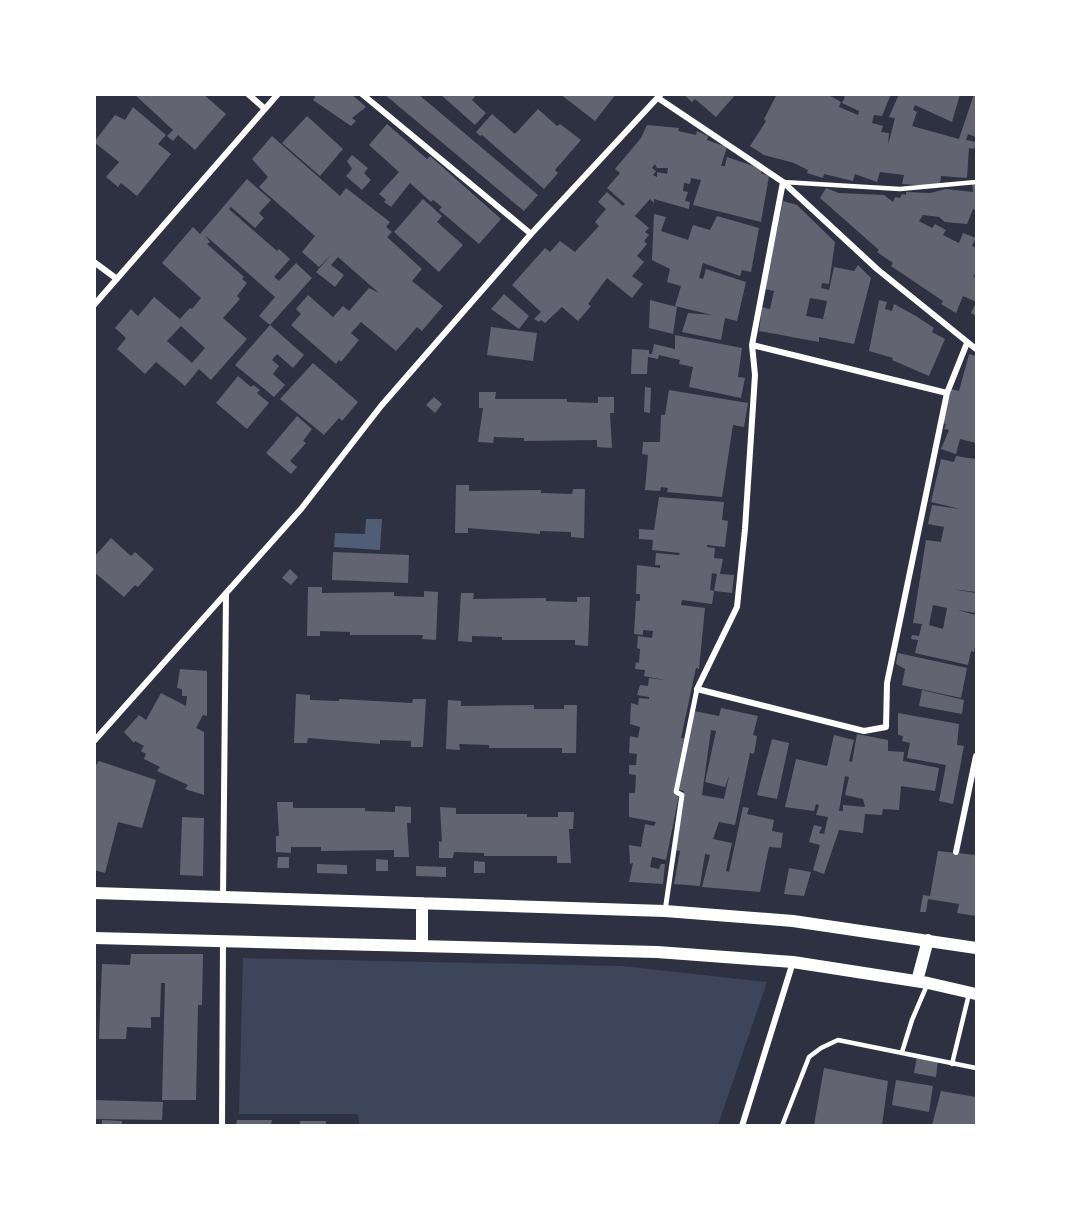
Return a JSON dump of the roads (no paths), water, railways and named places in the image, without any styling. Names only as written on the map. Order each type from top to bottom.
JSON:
[{"type":"main road","points":[[94,894],[665,911],[793,921],[976,948]]},
{"type":"main road","points":[[422,903],[422,945]]},
{"type":"main road","points":[[94,938],[657,952],[793,962],[923,982],[973,994]]},
{"type":"main road","points":[[923,982],[928,940]]},
{"type":"street","points":[[248,94],[264,109]]},
{"type":"street","points":[[94,305],[278,94]]},
{"type":"street","points":[[362,94],[531,234]]},
{"type":"street","points":[[94,741],[301,509],[381,406],[531,234],[660,96],[783,182],[877,269],[976,349]]},
{"type":"street","points":[[665,911],[682,795],[676,792],[697,689],[737,607],[745,528],[755,375],[752,345],[783,182]]},
{"type":"street","points":[[94,262],[117,279]]},
{"type":"street","points":[[697,689],[864,731],[886,727],[887,683],[947,393],[967,343]]},
{"type":"street","points":[[752,345],[947,393]]},
{"type":"street","points":[[224,898],[226,594]]},
{"type":"street","points":[[957,852],[976,756]]},
{"type":"street","points":[[222,1125],[223,942]]},
{"type":"street","points":[[742,1125],[793,962]]},
{"type":"lane","points":[[783,182],[900,189],[976,182]]},
{"type":"lane","points":[[902,1052],[923,982]]},
{"type":"lane","points":[[952,1064],[973,994]]},
{"type":"lane","points":[[782,1125],[809,1057],[838,1040],[976,1068]]}]
